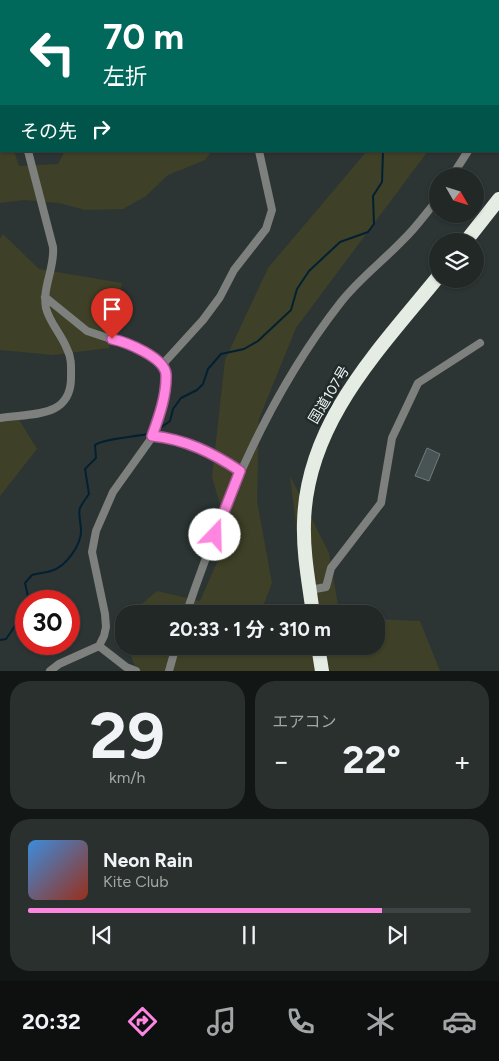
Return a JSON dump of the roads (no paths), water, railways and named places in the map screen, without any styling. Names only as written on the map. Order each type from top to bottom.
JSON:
[{"type":"highway","points":[[472,233],[499,199]]},
{"type":"highway","name":"国道107号","points":[[312,605],[305,560],[304,521],[309,480],[322,438],[335,412],[360,374],[429,288]]},
{"type":"highway","points":[[319,655],[322,671]]},
{"type":"street","points":[[0,418],[56,409],[65,402],[71,384],[71,362],[68,349],[46,309],[45,297],[54,257],[53,247],[28,152]]},
{"type":"street","points":[[162,365],[220,297],[234,270],[266,229],[272,210],[259,152]]},
{"type":"street","points":[[457,168],[467,152]]},
{"type":"street","points":[[189,605],[240,471],[257,434],[323,326],[343,300],[405,239],[429,210]]},
{"type":"street","points":[[45,297],[87,331],[141,349],[162,365],[166,373],[162,401],[152,436],[113,492],[96,531],[92,552],[106,627],[99,646],[59,664],[50,671]]},
{"type":"street","points":[[310,590],[326,587],[332,568],[381,502],[392,438],[418,383],[480,343]]},
{"type":"street","points":[[152,436],[179,440],[202,449],[240,471]]},
{"type":"street","points":[[99,646],[126,667],[136,671]]},
{"type":"street","points":[[169,671],[173,655]]},
{"type":"waterway","points":[[156,431],[170,421],[173,409],[181,398],[197,390],[203,384],[208,369],[221,354],[244,349],[258,341],[291,310],[297,289],[309,271],[340,242],[368,232],[374,224],[373,196],[382,182],[383,152]]},
{"type":"waterway","points":[[27,590],[25,583],[32,575],[57,569],[76,548],[81,535],[79,510],[89,494],[85,469],[96,458],[95,445],[106,441],[152,433]]},
{"type":"waterway","points":[[0,640],[6,639],[15,626]]}]
